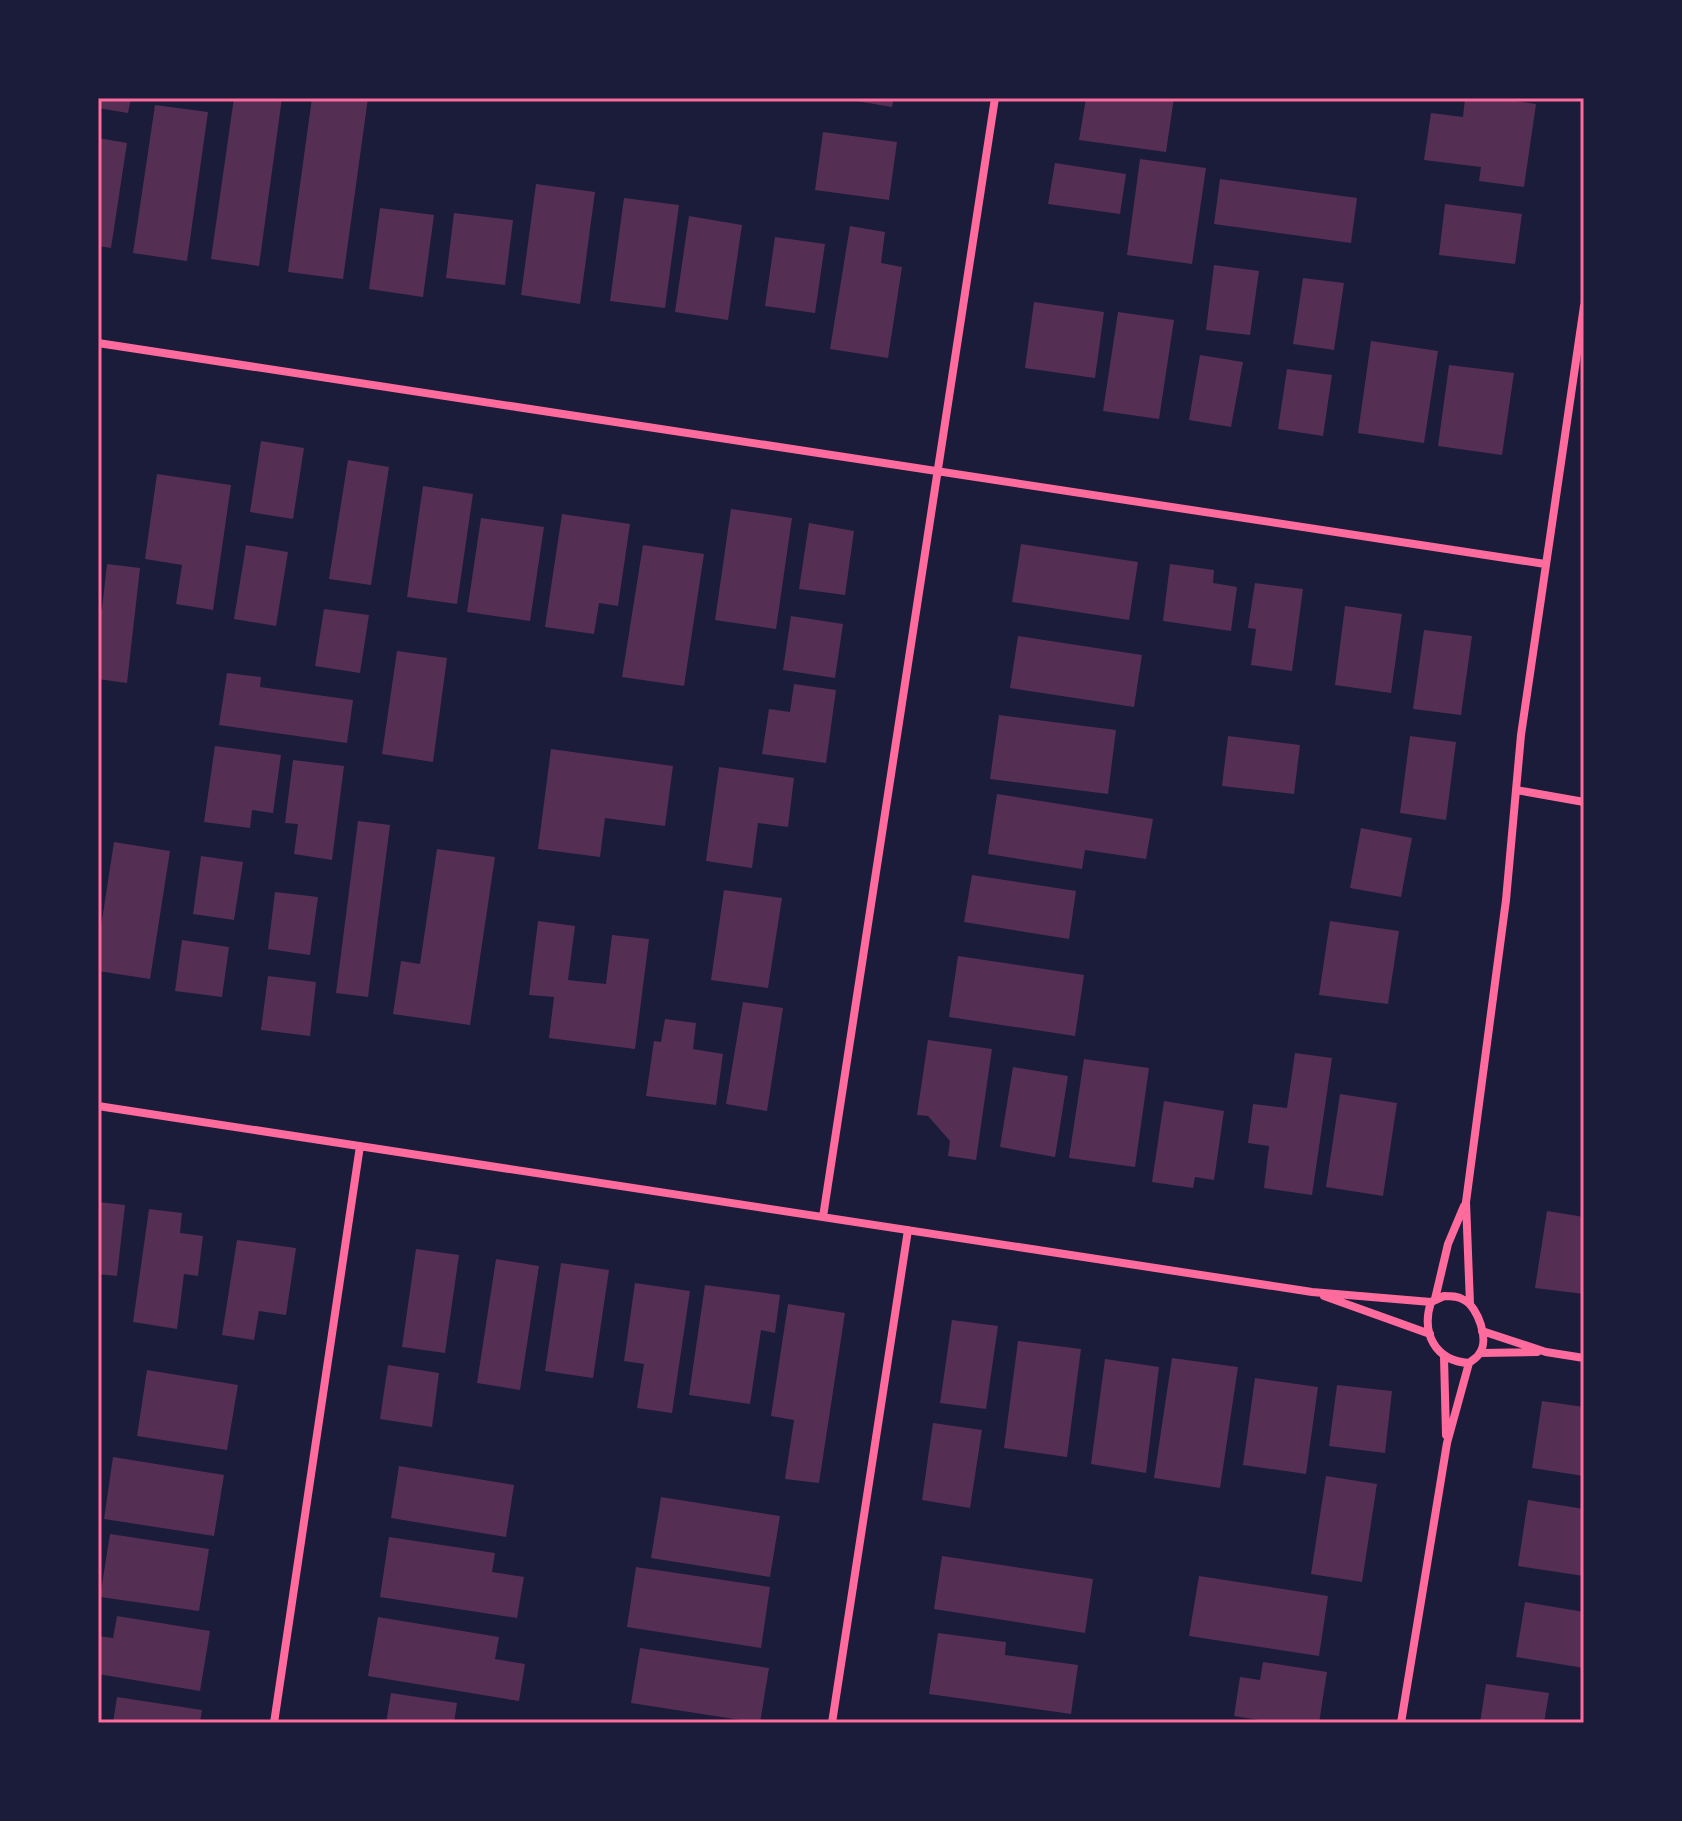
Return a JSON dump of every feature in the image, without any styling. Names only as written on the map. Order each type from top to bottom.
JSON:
[{"type":"street","points":[[823,1217],[995,98]]},
{"type":"street","points":[[1401,1723],[1447,1443],[1469,1363],[1481,1353],[1484,1344],[1482,1331],[1470,1304],[1466,1202],[1506,900],[1521,735],[1584,306]]},
{"type":"street","points":[[98,343],[1545,564]]},
{"type":"street","points":[[1516,790],[1584,802]]},
{"type":"street","points":[[98,1106],[1312,1292],[1433,1300],[1454,1296],[1470,1304]]},
{"type":"street","points":[[274,1723],[360,1146]]},
{"type":"street","points":[[1447,1443],[1444,1357],[1430,1334],[1427,1320],[1448,1244],[1466,1202]]},
{"type":"street","points":[[832,1723],[908,1230]]},
{"type":"street","points":[[1312,1292],[1430,1334]]},
{"type":"street","points":[[1482,1331],[1546,1352],[1584,1358]]},
{"type":"street","points":[[1481,1353],[1546,1352]]},
{"type":"street","points":[[1444,1357],[1469,1363]]},
{"type":"building","points":[[98,98],[131,98],[128,113],[98,108]]},
{"type":"building","points":[[234,98],[282,98],[259,266],[211,259]]},
{"type":"building","points":[[312,98],[368,98],[343,279],[288,272]]},
{"type":"building","points":[[839,98],[894,98],[892,107]]},
{"type":"building","points":[[1086,98],[1174,98],[1166,152],[1079,140]]},
{"type":"building","points":[[1465,98],[1536,104],[1524,187],[1479,181],[1481,167],[1424,160],[1431,113],[1463,117]]},
{"type":"building","points":[[155,105],[208,112],[187,261],[133,253]]},
{"type":"building","points":[[823,132],[897,142],[889,200],[815,190]]},
{"type":"building","points":[[98,138],[127,143],[111,248],[98,246]]},
{"type":"building","points":[[1140,159],[1206,168],[1192,264],[1127,255]]},
{"type":"building","points":[[1055,163],[1126,174],[1120,214],[1048,204]]},
{"type":"building","points":[[1220,179],[1357,198],[1351,243],[1214,224]]},
{"type":"building","points":[[536,184],[595,192],[580,304],[521,295]]},
{"type":"building","points":[[624,198],[679,205],[665,308],[610,301]]},
{"type":"building","points":[[1445,204],[1522,214],[1515,264],[1439,255]]},
{"type":"building","points":[[380,208],[434,215],[423,297],[369,289]]},
{"type":"building","points":[[454,213],[513,220],[505,285],[446,278]]},
{"type":"building","points":[[689,216],[742,225],[728,320],[675,312]]},
{"type":"building","points":[[850,226],[885,232],[881,263],[902,267],[888,358],[830,349]]},
{"type":"building","points":[[775,237],[825,244],[815,313],[765,306]]},
{"type":"building","points":[[1214,265],[1259,271],[1250,335],[1206,330]]},
{"type":"building","points":[[1303,278],[1344,283],[1334,350],[1293,344]]},
{"type":"building","points":[[1034,302],[1104,312],[1095,378],[1025,368]]},
{"type":"building","points":[[1118,312],[1174,320],[1159,419],[1103,411]]},
{"type":"building","points":[[1371,341],[1438,351],[1424,443],[1358,433]]},
{"type":"building","points":[[1200,355],[1243,362],[1231,427],[1189,420]]},
{"type":"building","points":[[1449,365],[1514,373],[1502,455],[1438,446]]},
{"type":"building","points":[[1287,369],[1332,375],[1323,436],[1278,429]]},
{"type":"building","points":[[261,441],[304,448],[293,519],[250,512]]},
{"type":"building","points":[[348,460],[389,467],[371,585],[329,579]]},
{"type":"building","points":[[157,474],[231,485],[213,610],[176,604],[182,565],[145,559]]},
{"type":"building","points":[[423,486],[473,494],[457,604],[407,597]]},
{"type":"building","points":[[731,509],[792,518],[776,629],[715,620]]},
{"type":"building","points":[[562,514],[630,524],[618,606],[599,603],[594,634],[545,627]]},
{"type":"building","points":[[481,518],[544,527],[530,621],[467,612]]},
{"type":"building","points":[[809,523],[854,531],[845,595],[799,589]]},
{"type":"building","points":[[1021,544],[1138,562],[1129,620],[1012,602]]},
{"type":"building","points":[[246,545],[288,552],[276,626],[234,619]]},
{"type":"building","points":[[643,545],[704,554],[684,686],[622,677]]},
{"type":"building","points":[[107,564],[140,568],[127,683],[98,679],[98,609],[102,609]]},
{"type":"building","points":[[1170,564],[1214,570],[1213,583],[1237,587],[1231,631],[1163,621]]},
{"type":"building","points":[[1255,583],[1303,589],[1292,671],[1251,665],[1256,629],[1248,628]]},
{"type":"building","points":[[1345,606],[1402,614],[1391,693],[1335,685]]},
{"type":"building","points":[[324,609],[369,615],[360,673],[315,666]]},
{"type":"building","points":[[791,616],[843,624],[835,678],[783,670]]},
{"type":"building","points":[[1424,630],[1472,636],[1461,715],[1413,709]]},
{"type":"building","points":[[1018,636],[1142,655],[1134,707],[1010,688]]},
{"type":"building","points":[[397,651],[447,658],[433,762],[382,754]]},
{"type":"building","points":[[227,673],[261,677],[260,687],[353,700],[347,743],[219,725]]},
{"type":"building","points":[[794,684],[836,690],[826,763],[762,754],[769,709],[790,712]]},
{"type":"building","points":[[999,715],[1116,730],[1108,794],[990,779]]},
{"type":"building","points":[[1228,736],[1300,745],[1294,794],[1222,786]]},
{"type":"building","points":[[1410,736],[1456,742],[1446,820],[1400,813]]},
{"type":"building","points":[[215,746],[281,755],[273,813],[252,810],[250,828],[204,822]]},
{"type":"building","points":[[551,749],[673,766],[665,826],[605,818],[600,857],[538,849]]},
{"type":"building","points":[[293,760],[344,766],[332,860],[294,854],[298,824],[285,823]]},
{"type":"building","points":[[719,767],[794,778],[788,827],[758,823],[752,868],[706,861]]},
{"type":"building","points":[[997,794],[1153,819],[1146,859],[1085,850],[1082,869],[988,854]]},
{"type":"building","points":[[358,821],[390,825],[368,997],[336,993]]},
{"type":"building","points":[[1361,828],[1412,838],[1401,897],[1350,888]]},
{"type":"building","points":[[114,842],[170,851],[150,979],[98,971],[98,946]]},
{"type":"building","points":[[437,849],[495,857],[470,1025],[393,1014],[401,961],[420,964]]},
{"type":"building","points":[[201,856],[243,862],[234,920],[193,914]]},
{"type":"building","points":[[972,875],[1076,891],[1069,939],[964,922]]},
{"type":"building","points":[[724,890],[782,898],[768,988],[711,980]]},
{"type":"building","points":[[275,892],[318,897],[310,955],[268,949]]},
{"type":"building","points":[[538,921],[575,926],[568,980],[606,984],[612,935],[649,939],[635,1049],[549,1038],[554,997],[529,995]]},
{"type":"building","points":[[1330,921],[1399,931],[1388,1004],[1319,995]]},
{"type":"building","points":[[182,940],[229,947],[222,997],[175,991]]},
{"type":"building","points":[[958,956],[1084,975],[1075,1036],[949,1017]]},
{"type":"building","points":[[268,976],[316,982],[310,1036],[261,1030]]},
{"type":"building","points":[[743,1002],[783,1008],[767,1111],[726,1104]]},
{"type":"building","points":[[665,1019],[696,1023],[693,1049],[723,1054],[716,1105],[646,1096],[654,1041],[661,1042]]},
{"type":"building","points":[[928,1040],[992,1049],[976,1160],[948,1156],[950,1141],[928,1116],[917,1115]]},
{"type":"building","points":[[1295,1053],[1332,1058],[1312,1195],[1264,1188],[1269,1146],[1248,1143],[1253,1104],[1287,1108]]},
{"type":"building","points":[[1084,1059],[1149,1068],[1135,1167],[1069,1158]]},
{"type":"building","points":[[1013,1067],[1068,1076],[1055,1157],[1000,1147]]},
{"type":"building","points":[[1340,1094],[1397,1103],[1383,1196],[1326,1187]]},
{"type":"building","points":[[1164,1101],[1224,1111],[1214,1180],[1195,1177],[1193,1188],[1152,1182]]},
{"type":"building","points":[[98,1202],[125,1205],[117,1276],[98,1274]]},
{"type":"building","points":[[149,1209],[182,1213],[180,1233],[203,1236],[198,1276],[184,1274],[177,1329],[133,1322]]},
{"type":"building","points":[[1547,1211],[1584,1217],[1584,1294],[1535,1288]]},
{"type":"building","points":[[237,1240],[296,1248],[286,1315],[259,1311],[254,1340],[222,1335]]},
{"type":"building","points":[[416,1249],[459,1255],[445,1353],[402,1347]]},
{"type":"building","points":[[496,1259],[539,1266],[520,1390],[477,1383]]},
{"type":"building","points":[[561,1263],[609,1270],[593,1378],[545,1371]]},
{"type":"building","points":[[635,1283],[690,1291],[672,1413],[637,1408],[644,1364],[624,1361]]},
{"type":"building","points":[[705,1285],[780,1295],[775,1333],[761,1330],[750,1404],[689,1395]]},
{"type":"building","points":[[788,1304],[845,1313],[819,1483],[785,1479],[794,1420],[771,1416]]},
{"type":"building","points":[[952,1320],[998,1326],[986,1409],[940,1403]]},
{"type":"building","points":[[1018,1341],[1081,1349],[1067,1457],[1004,1448]]},
{"type":"building","points":[[1172,1358],[1238,1367],[1220,1488],[1154,1478]]},
{"type":"building","points":[[1105,1359],[1159,1367],[1146,1473],[1091,1464]]},
{"type":"building","points":[[388,1365],[439,1373],[432,1427],[380,1419]]},
{"type":"building","points":[[147,1370],[238,1385],[227,1450],[137,1436]]},
{"type":"building","points":[[1255,1378],[1318,1387],[1306,1474],[1243,1465]]},
{"type":"building","points":[[1337,1385],[1392,1391],[1385,1453],[1329,1446]]},
{"type":"building","points":[[1542,1401],[1584,1407],[1584,1476],[1532,1468]]},
{"type":"building","points":[[933,1423],[982,1430],[970,1508],[922,1500]]},
{"type":"building","points":[[113,1457],[224,1475],[214,1536],[104,1519]]},
{"type":"building","points":[[399,1466],[514,1485],[506,1537],[391,1518]]},
{"type":"building","points":[[1326,1476],[1377,1484],[1362,1582],[1311,1574]]},
{"type":"building","points":[[661,1497],[780,1516],[770,1577],[651,1558]]},
{"type":"building","points":[[1528,1500],[1584,1509],[1584,1576],[1518,1566]]},
{"type":"building","points":[[110,1534],[209,1549],[199,1611],[100,1597]]},
{"type":"building","points":[[389,1537],[495,1553],[492,1572],[524,1577],[517,1618],[380,1597]]},
{"type":"building","points":[[942,1556],[1093,1579],[1085,1633],[934,1609]]},
{"type":"building","points":[[636,1567],[770,1587],[761,1648],[627,1627]]},
{"type":"building","points":[[1199,1576],[1328,1596],[1319,1656],[1189,1636]]},
{"type":"building","points":[[1525,1602],[1584,1612],[1584,1668],[1516,1657]]},
{"type":"building","points":[[117,1616],[210,1631],[200,1691],[98,1674],[98,1636],[113,1638]]},
{"type":"building","points":[[378,1617],[499,1637],[495,1659],[525,1664],[519,1701],[368,1676]]},
{"type":"building","points":[[938,1633],[1006,1642],[1005,1655],[1078,1665],[1071,1714],[929,1694]]},
{"type":"building","points":[[640,1648],[769,1668],[760,1723],[631,1703]]},
{"type":"building","points":[[1263,1662],[1327,1672],[1319,1723],[1279,1723],[1234,1716],[1240,1677],[1260,1680]]},
{"type":"building","points":[[1486,1684],[1549,1693],[1544,1723],[1480,1723]]},
{"type":"building","points":[[391,1693],[457,1703],[454,1723],[386,1723]]},
{"type":"building","points":[[117,1697],[202,1710],[200,1723],[113,1723]]}]
